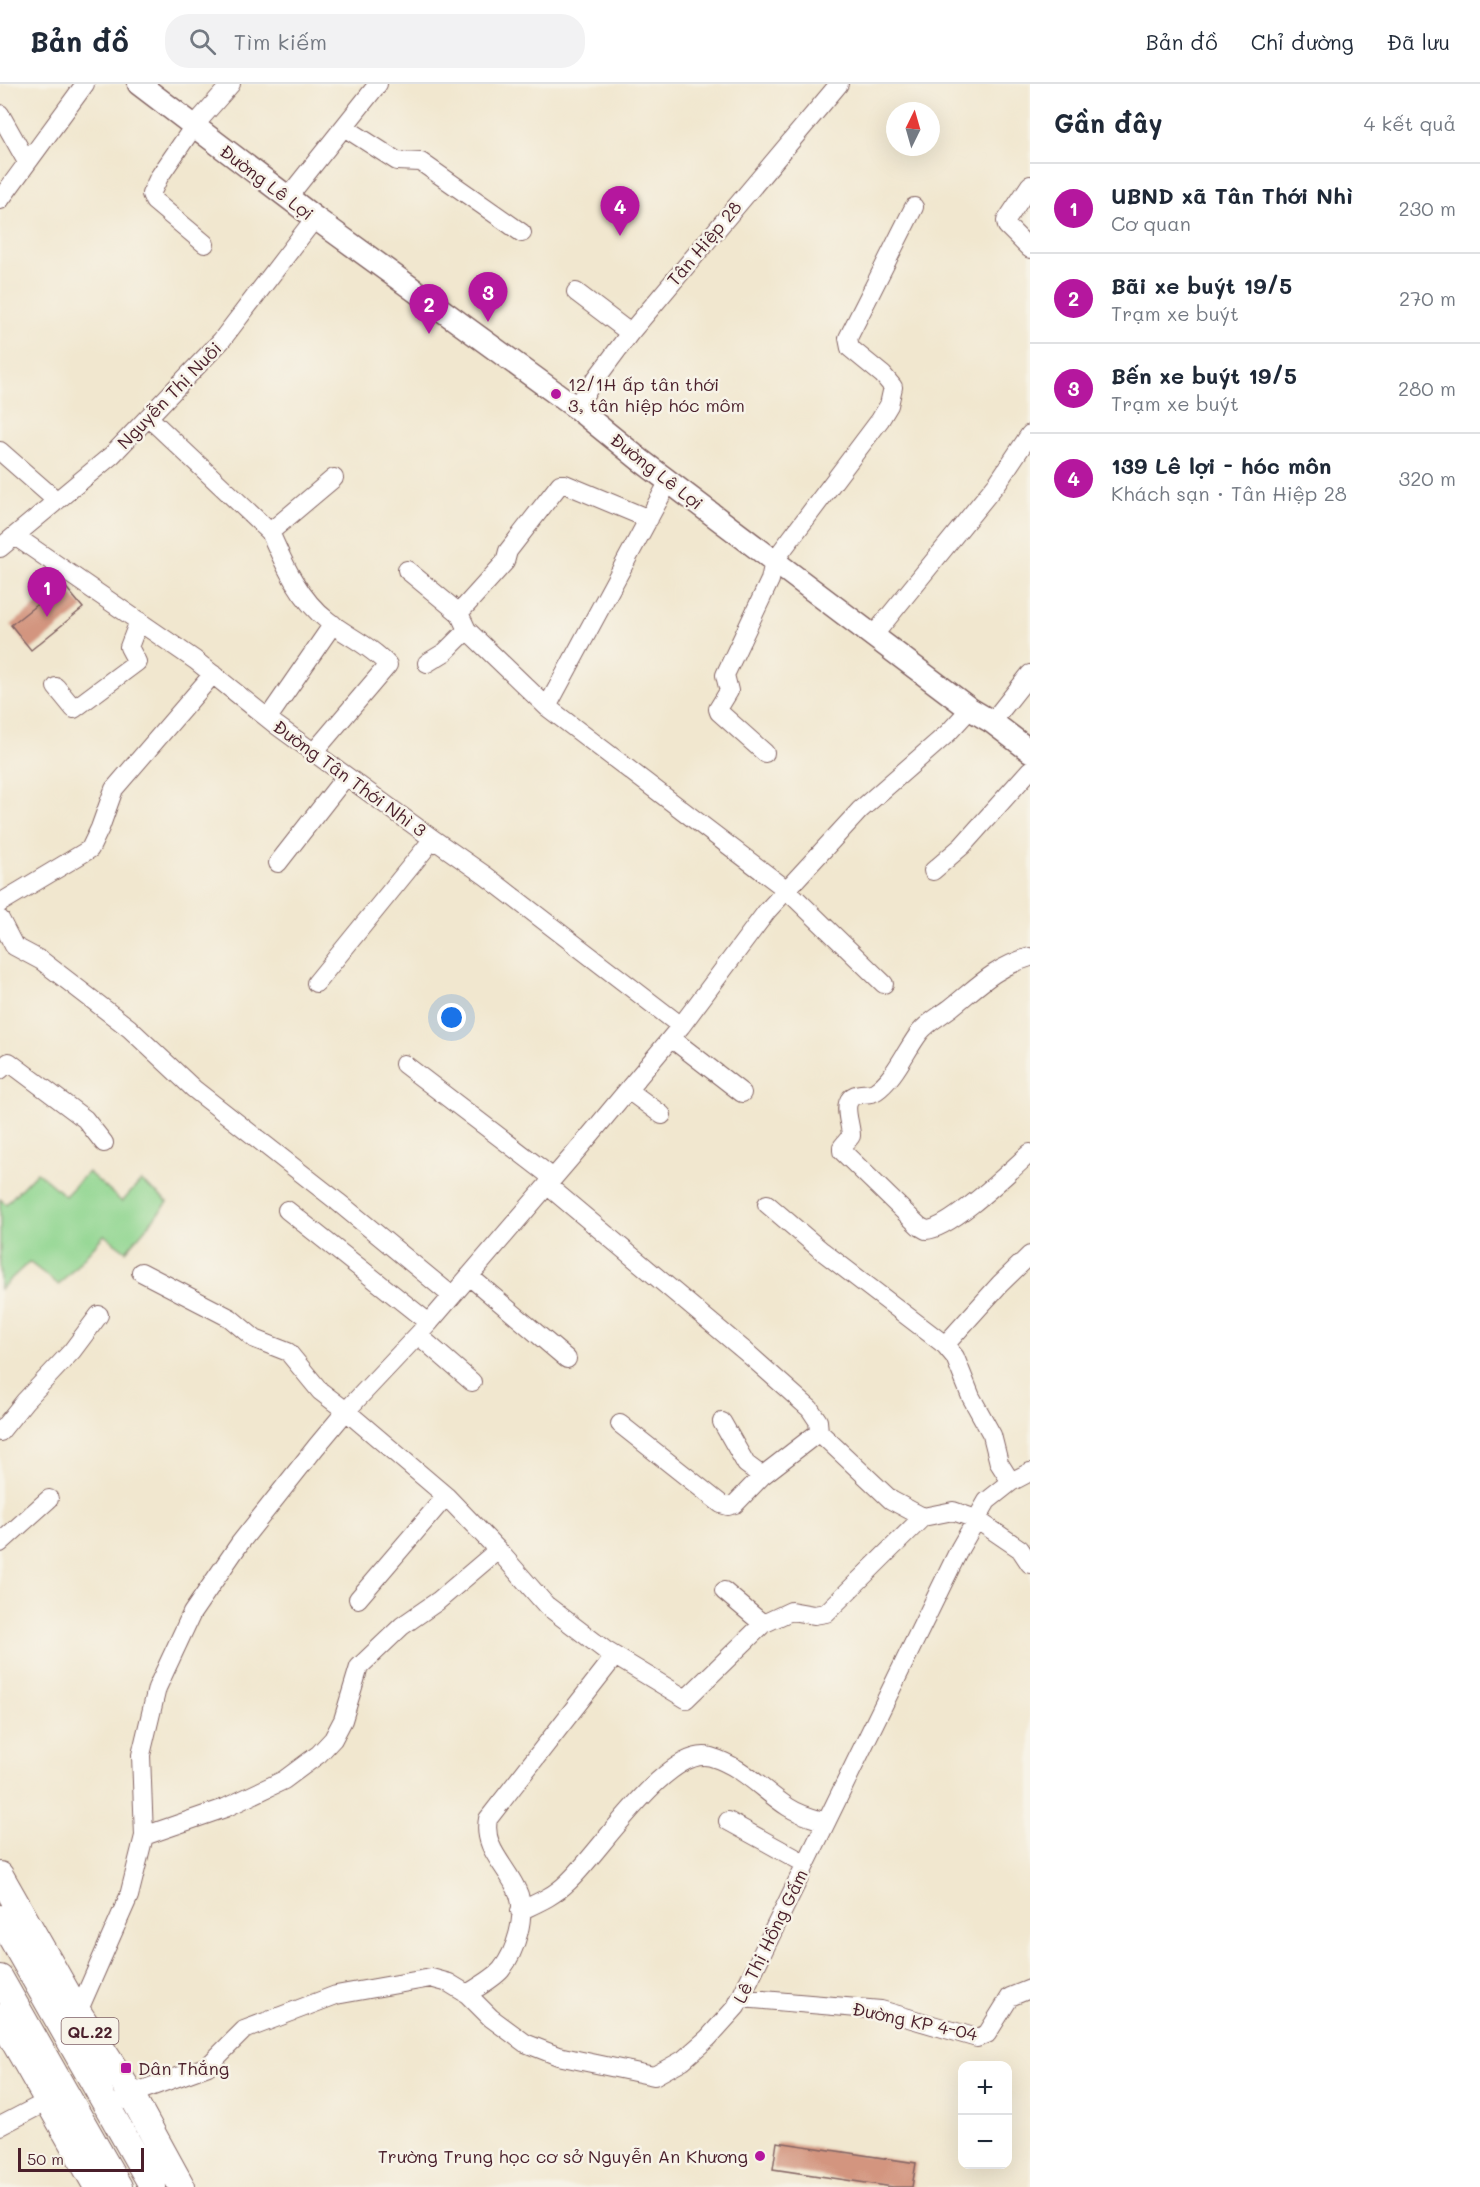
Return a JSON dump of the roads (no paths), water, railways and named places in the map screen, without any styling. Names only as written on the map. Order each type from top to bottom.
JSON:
[{"type":"highway","name":"QL.22","points":[[0,1875],[69,2018],[108,2108],[153,2187]]},
{"type":"highway","name":"QL.22","points":[[0,1918],[69,2018],[131,2094],[182,2187]]},
{"type":"highway","name":"QL.22","points":[[0,1978],[97,2187]]},
{"type":"highway","name":"QL.22","points":[[0,2017],[119,2187]]},
{"type":"main road","name":"Đường Lê Lợi","points":[[139,84],[315,218],[575,407],[669,482],[970,709],[992,722],[1030,751]]},
{"type":"street","points":[[0,200],[85,84]]},
{"type":"street","points":[[205,244],[154,201],[151,194],[159,177],[194,126],[231,84]]},
{"type":"street","points":[[288,197],[378,84]]},
{"type":"street","name":"Tân Hiệp 28","points":[[575,407],[630,333],[839,84]]},
{"type":"street","points":[[2,122],[27,162]]},
{"type":"street","points":[[344,127],[397,160],[421,162],[522,233]]},
{"type":"street","points":[[1030,185],[1006,221],[1007,226],[1030,249]]},
{"type":"street","points":[[765,753],[718,711],[729,691],[724,679],[725,675],[770,580],[774,561],[889,405],[893,387],[883,375],[850,348],[848,338],[914,207]]},
{"type":"street","name":"Nguyễn Thị Nuôi","points":[[0,548],[112,455],[221,341],[315,218]]},
{"type":"street","points":[[576,291],[630,333]]},
{"type":"street","points":[[148,417],[270,532],[292,578],[310,604],[388,665],[314,752]]},
{"type":"street","points":[[873,636],[998,482],[1030,434]]},
{"type":"street","points":[[0,451],[57,501]]},
{"type":"street","points":[[270,532],[334,478]]},
{"type":"street","points":[[547,707],[669,482]]},
{"type":"street","points":[[459,613],[505,562],[512,545],[560,484],[565,484],[649,519]]},
{"type":"street","name":"Đường Tân Thới Nhì 3","points":[[15,536],[213,674],[346,776],[486,876],[676,1032],[742,1093]]},
{"type":"street","points":[[407,570],[459,613],[467,630],[547,707],[787,890],[884,984]]},
{"type":"street","points":[[56,687],[74,709],[137,662],[129,647],[139,621]]},
{"type":"street","points":[[268,718],[333,624]]},
{"type":"street","points":[[427,663],[445,652],[467,630]]},
{"type":"street","points":[[0,903],[90,849],[114,789],[213,674]]},
{"type":"street","points":[[992,722],[1030,674]]},
{"type":"street","points":[[69,2018],[129,1896],[144,1836],[141,1755],[157,1688],[192,1613],[240,1543],[346,1411],[452,1296],[628,1090],[676,1032],[767,911],[860,810],[948,733],[970,709]]},
{"type":"street","points":[[933,871],[962,846],[1030,770]]},
{"type":"street","points":[[278,863],[346,776]]},
{"type":"street","points":[[316,983],[433,839]]},
{"type":"street","points":[[0,920],[14,946],[42,961],[129,1028],[194,1089],[321,1188],[452,1296]]},
{"type":"street","points":[[1030,957],[999,969],[983,979],[924,1028],[887,1080],[874,1093],[857,1094],[850,1100],[848,1110],[851,1136],[842,1147],[843,1151],[919,1226],[926,1230],[937,1226],[964,1209],[993,1187],[1030,1153]]},
{"type":"street","points":[[0,1070],[9,1062],[85,1119],[104,1143]]},
{"type":"street","points":[[404,1064],[550,1182],[810,1409],[818,1421],[819,1432],[891,1500],[923,1517]]},
{"type":"street","points":[[628,1090],[662,1115]]},
{"type":"street","points":[[767,1204],[822,1251],[945,1345],[955,1357],[971,1397],[992,1435],[999,1463],[1011,1482]]},
{"type":"street","points":[[287,1210],[423,1329],[472,1382]]},
{"type":"street","points":[[945,1345],[1000,1284],[1030,1255]]},
{"type":"street","points":[[141,1272],[230,1318],[255,1339],[288,1352],[320,1391],[446,1496],[498,1550],[546,1605],[615,1656],[686,1699],[763,1624],[791,1611],[814,1616],[826,1613],[923,1517],[953,1511],[976,1519],[1020,1549],[1030,1563]]},
{"type":"street","points":[[469,1276],[567,1359]]},
{"type":"street","points":[[0,1432],[25,1401],[72,1351],[99,1315]]},
{"type":"street","points":[[722,1422],[746,1464],[762,1476]]},
{"type":"street","points":[[620,1424],[721,1504],[729,1506],[735,1504],[762,1476],[819,1432]]},
{"type":"street","name":"Lê Thị Hồng Gấm","points":[[108,2108],[131,2094],[208,2066],[244,2030],[336,1995],[431,1978],[449,1983],[467,1994],[491,2018],[525,2043],[558,2055],[654,2076],[683,2060],[708,2038],[736,2007],[741,1998],[976,1519],[987,1501],[1011,1482],[1030,1472]]},
{"type":"street","points":[[358,1599],[446,1496]]},
{"type":"street","points":[[0,1543],[49,1499]]},
{"type":"street","points":[[144,1836],[225,1808],[255,1794],[284,1780],[319,1754],[333,1739],[343,1720],[359,1667],[402,1626],[438,1601],[498,1550]]},
{"type":"street","points":[[724,1591],[763,1624]]},
{"type":"street","points":[[467,1994],[501,1971],[514,1947],[521,1920],[519,1895],[491,1847],[486,1831],[488,1819],[615,1656]]},
{"type":"street","points":[[520,1911],[553,1895],[569,1882],[660,1779],[681,1763],[695,1756],[706,1756],[730,1765],[752,1778],[786,1806],[803,1815],[826,1822]]},
{"type":"street","points":[[728,1821],[806,1864]]},
{"type":"street","name":"Đường KP 4-04","points":[[741,1998],[881,2010],[977,2038],[987,2034],[1010,1997],[1030,1989]]},
{"type":"street","points":[[0,2126],[57,2097]]},
{"type":"place","name":"139 Lê lợi - hóc môn","points":[[620,236]]},
{"type":"place","name":"Bến xe buýt 19/5","points":[[488,322]]},
{"type":"place","name":"Bãi xe buýt 19/5","points":[[429,334]]},
{"type":"place","name":"12/1H ấp tân thới 3, tân hiệp hóc môm","points":[[556,394]]},
{"type":"place","name":"UBND xã Tân Thới Nhì","points":[[47,617]]},
{"type":"place","name":"Dân Thắng","points":[[126,2068]]},
{"type":"place","name":"Trường Trung học cơ sở Nguyễn An Khương","points":[[760,2156]]}]
